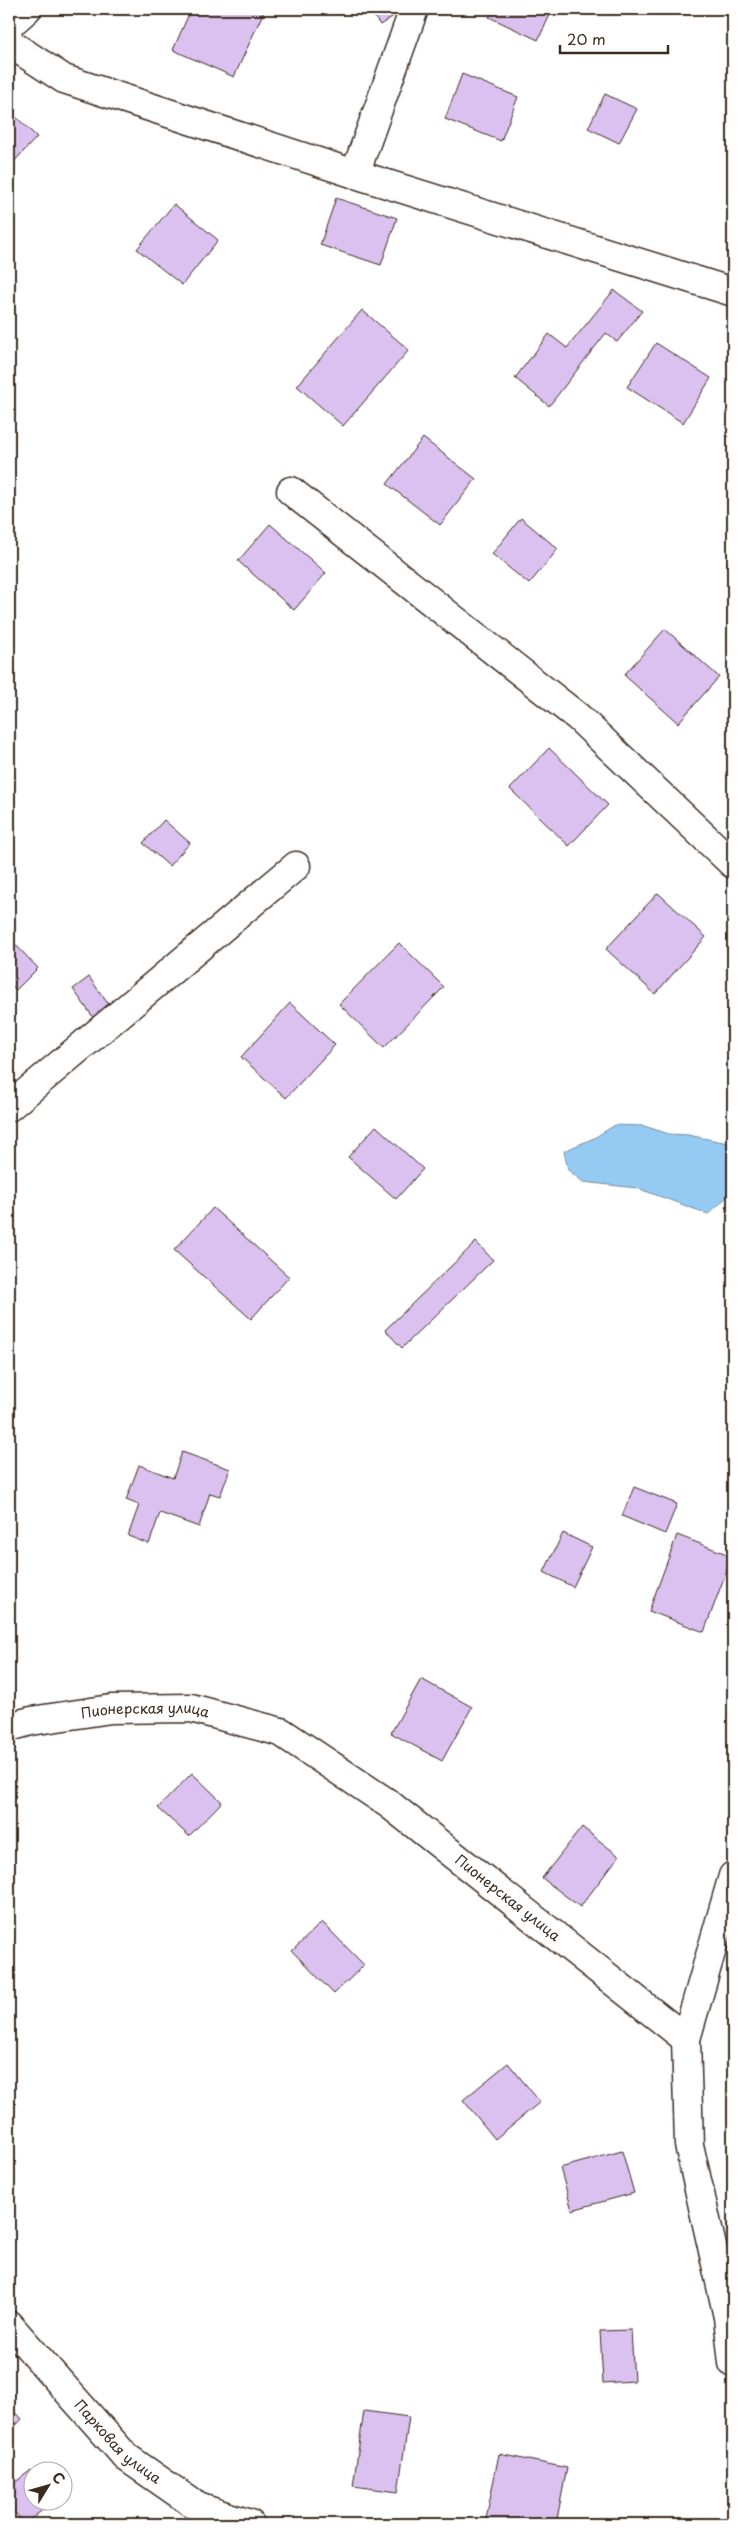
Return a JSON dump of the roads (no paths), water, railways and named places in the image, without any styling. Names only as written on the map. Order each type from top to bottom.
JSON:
[{"type":"street","points":[[9,25],[27,9]]},
{"type":"street","points":[[355,174],[414,9]]},
{"type":"street","points":[[9,43],[64,79],[355,174],[733,292]]},
{"type":"street","points":[[291,491],[578,717],[733,864]]},
{"type":"street","points":[[9,1107],[296,866]]},
{"type":"street","name":"Пионерская улица","points":[[9,1727],[31,1721],[111,1709],[191,1708],[281,1732],[390,1804],[686,2039]]},
{"type":"street","points":[[733,1876],[686,2039],[688,2145],[731,2317],[733,2363]]},
{"type":"street","name":"Парковая улица","points":[[9,2325],[126,2457],[198,2507],[250,2524]]},
{"type":"water","points":[[615,1125],[644,1126],[669,1134],[688,1135],[733,1144],[733,1184],[726,1198],[708,1214],[637,1188],[583,1182],[568,1170],[564,1151],[594,1138]]}]
